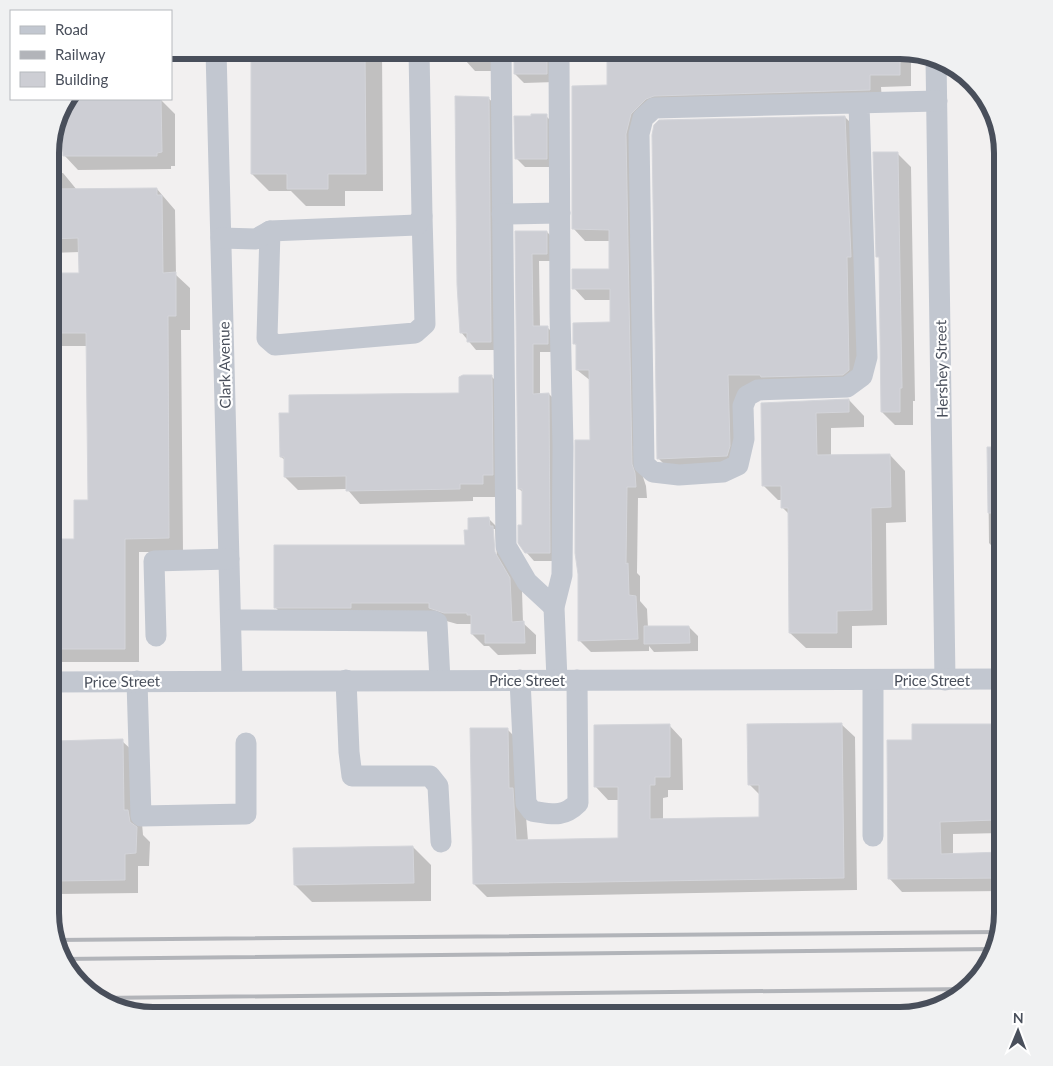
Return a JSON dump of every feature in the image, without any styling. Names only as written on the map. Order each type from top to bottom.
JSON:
[{"type":"street","name":"Clark Avenue","points":[[216,59],[232,680]]},
{"type":"street","points":[[270,232],[267,338],[275,345],[415,333],[424,324],[419,59]]},
{"type":"street","points":[[501,59],[507,436],[504,463],[506,546],[527,582],[554,607]]},
{"type":"street","points":[[520,680],[526,803],[532,811],[551,814],[568,813],[578,804],[567,680],[554,607],[562,575],[559,59]]},
{"type":"street","name":"Hershey Street","points":[[936,66],[946,680]]},
{"type":"street","points":[[859,104],[866,357],[862,376],[847,387],[758,390],[747,396],[743,406],[744,439],[738,465],[723,472],[679,475],[653,472],[644,464],[638,134],[643,118],[654,108],[937,101]]},
{"type":"street","points":[[502,214],[560,213]]},
{"type":"street","points":[[221,238],[256,239],[270,232],[417,225],[422,216]]},
{"type":"street","points":[[156,636],[154,562],[229,559]]},
{"type":"street","points":[[230,620],[433,621],[437,623],[440,680]]},
{"type":"street","name":"Price Street","points":[[59,682],[994,679]]},
{"type":"street","points":[[346,680],[348,752],[352,776],[430,776],[438,786],[441,842]]},
{"type":"street","points":[[873,680],[873,836]]},
{"type":"street","points":[[137,681],[140,816],[246,814],[246,742]]},
{"type":"building","points":[[251,59],[365,59],[366,174],[328,174],[328,189],[287,189],[287,174],[251,174]]},
{"type":"building","points":[[514,59],[547,59],[547,74],[514,74]]},
{"type":"building","points":[[607,59],[900,59],[900,75],[870,75],[870,90],[654,96],[646,99],[631,114],[626,134],[632,464],[636,487],[627,487],[626,564],[628,563],[629,595],[636,596],[638,639],[578,641],[578,574],[575,553],[575,440],[590,440],[589,370],[576,370],[576,344],[573,344],[573,323],[610,322],[610,289],[572,289],[572,269],[609,269],[609,230],[572,229],[572,86],[607,85]]},
{"type":"building","points":[[455,96],[489,97],[491,342],[467,342],[467,333],[460,333],[457,284]]},
{"type":"building","points":[[75,100],[161,100],[162,152],[157,153],[157,156],[63,156],[62,134],[66,116]]},
{"type":"building","points":[[531,114],[547,114],[547,159],[515,159],[514,116],[531,116]]},
{"type":"building","points":[[845,116],[851,257],[847,257],[849,370],[843,375],[761,377],[760,375],[728,375],[730,446],[727,456],[657,459],[652,135],[654,125],[659,120]]},
{"type":"building","points":[[873,152],[898,152],[902,388],[900,388],[900,412],[881,412],[879,257],[876,257]]},
{"type":"building","points":[[157,188],[157,195],[162,195],[163,273],[176,272],[176,316],[168,316],[169,538],[125,539],[125,649],[59,649],[59,539],[74,539],[74,500],[88,500],[86,333],[59,333],[59,273],[79,273],[78,238],[59,239],[59,189]]},
{"type":"building","points":[[515,231],[547,231],[547,254],[532,254],[533,326],[548,326],[548,344],[533,344],[533,394],[549,393],[550,553],[525,553],[518,543],[518,525],[522,525],[522,489],[518,489]]},
{"type":"building","points":[[463,375],[492,375],[493,475],[483,475],[483,484],[460,484],[460,489],[346,491],[346,476],[284,477],[284,457],[280,457],[279,413],[289,413],[289,395],[459,393],[459,377]]},
{"type":"building","points":[[849,399],[849,412],[816,413],[817,455],[890,454],[891,507],[871,508],[872,610],[837,611],[837,633],[789,633],[788,508],[781,508],[781,486],[762,486],[761,403]]},
{"type":"building","points":[[987,447],[994,447],[994,513],[988,513]]},
{"type":"building","points":[[489,517],[490,526],[493,526],[495,552],[510,578],[512,622],[524,621],[525,643],[485,643],[485,634],[471,634],[471,615],[467,615],[467,613],[444,613],[429,608],[429,603],[351,603],[351,608],[274,608],[274,545],[465,545],[464,530],[468,530],[468,518]]},
{"type":"building","points":[[644,626],[689,626],[690,643],[644,644]]},
{"type":"building","points":[[842,723],[844,878],[473,884],[470,728],[508,728],[509,788],[513,788],[516,840],[618,838],[618,787],[594,787],[594,725],[670,724],[670,777],[655,777],[655,785],[650,785],[650,819],[759,817],[759,785],[748,785],[747,724]]},
{"type":"building","points":[[912,724],[994,724],[994,820],[940,822],[941,854],[994,852],[994,878],[888,879],[887,740],[912,740]]},
{"type":"building","points":[[123,739],[124,810],[128,810],[130,822],[137,827],[136,853],[125,854],[125,880],[59,881],[59,741]]},
{"type":"building","points":[[413,846],[414,883],[294,885],[293,848]]},
{"type":"railway","points":[[63,940],[992,932]]},
{"type":"railway","points":[[70,959],[987,949]]},
{"type":"railway","points":[[112,998],[955,989]]}]
